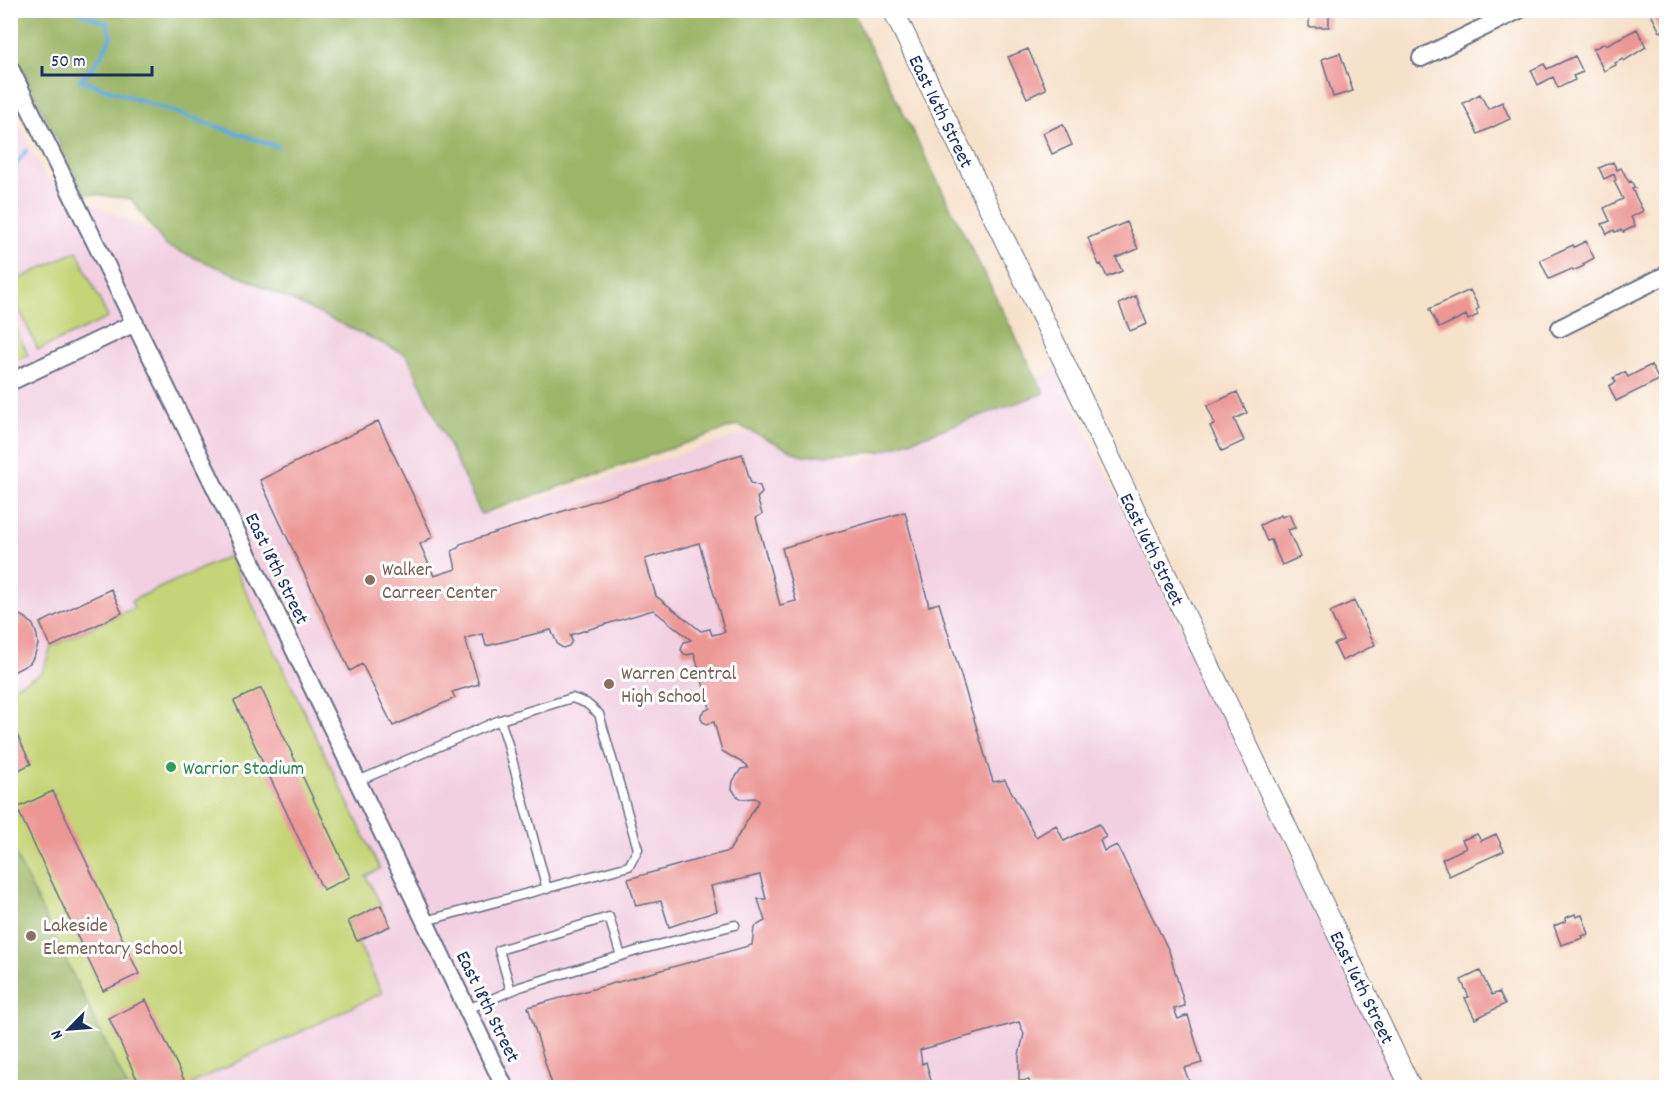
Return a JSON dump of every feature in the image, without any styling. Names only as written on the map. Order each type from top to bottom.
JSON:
[{"type":"street","name":"East 16th Street","points":[[893,10],[1081,397],[1411,1088]]},
{"type":"street","points":[[1421,58],[1518,10]]},
{"type":"street","name":"East 18th Street","points":[[10,68],[505,1088]]},
{"type":"street","points":[[1560,328],[1666,275]]},
{"type":"street","points":[[10,382],[135,323]]},
{"type":"lane","points":[[358,781],[500,720],[572,699],[586,703],[599,714],[639,849],[629,867],[425,921]]},
{"type":"lane","points":[[500,720],[547,888]]},
{"type":"lane","points":[[511,991],[499,950],[609,917],[621,956]]},
{"type":"lane","points":[[468,1009],[511,991],[621,956],[735,925]]},
{"type":"shaded area","name":"Warren Central High School","points":[[10,106],[46,178],[88,201],[414,358],[489,515],[828,407],[855,465],[1056,369],[1403,1087],[125,1087],[11,1059]]},
{"type":"green space","points":[[11,10],[852,11],[1044,393],[879,452],[803,456],[738,425],[481,514],[407,355],[242,277],[166,246],[131,199],[84,193],[11,47]]},
{"type":"green space","points":[[77,251],[108,318],[38,350],[11,290],[11,283]]},
{"type":"green space","points":[[10,316],[28,355],[11,363],[10,363]]},
{"type":"green space","name":"Warrior Stadium","points":[[229,556],[380,869],[366,876],[381,905],[348,921],[382,993],[193,1083],[195,1087],[126,1087],[11,847],[11,688],[42,673],[51,647],[134,608],[131,601]]},
{"type":"green space","points":[[13,850],[127,1087],[11,1087],[10,851]]},
{"type":"building","points":[[1309,10],[1329,10],[1329,27],[1309,27]]},
{"type":"building","points":[[1659,10],[1666,10],[1666,29],[1660,32],[1651,14]]},
{"type":"building","points":[[1637,29],[1646,47],[1604,71],[1593,49]]},
{"type":"building","points":[[1028,49],[1046,89],[1027,98],[1008,57]]},
{"type":"building","points":[[1340,53],[1353,91],[1333,97],[1322,59]]},
{"type":"building","points":[[1575,56],[1583,72],[1573,76],[1575,80],[1558,88],[1553,77],[1538,85],[1531,70],[1544,64],[1547,69]]},
{"type":"building","points":[[1480,94],[1488,109],[1502,102],[1510,119],[1478,134],[1463,103]]},
{"type":"building","points":[[1063,124],[1072,145],[1052,154],[1043,133]]},
{"type":"building","points":[[1613,162],[1617,170],[1621,168],[1629,182],[1631,181],[1635,188],[1632,189],[1643,211],[1631,217],[1635,226],[1623,232],[1614,230],[1607,234],[1602,224],[1610,221],[1604,208],[1623,199],[1614,181],[1616,180],[1614,174],[1604,179],[1599,168]]},
{"type":"building","points":[[1127,222],[1138,249],[1116,258],[1122,271],[1107,277],[1101,264],[1099,265],[1088,238]]},
{"type":"building","points":[[1586,241],[1594,258],[1583,264],[1584,266],[1549,279],[1540,260]]},
{"type":"building","points":[[1470,290],[1479,308],[1476,310],[1478,315],[1468,320],[1466,315],[1439,328],[1429,309]]},
{"type":"building","points":[[1136,296],[1147,324],[1130,331],[1119,304]]},
{"type":"building","points":[[1651,365],[1659,380],[1616,401],[1609,386],[1616,382],[1613,378],[1625,372],[1628,377]]},
{"type":"building","points":[[1237,392],[1247,413],[1234,419],[1244,441],[1222,451],[1210,426],[1215,424],[1207,406]]},
{"type":"building","name":"Warren Central High School","points":[[378,421],[433,537],[420,544],[434,576],[456,569],[452,551],[460,544],[742,454],[751,483],[760,486],[762,493],[757,498],[762,514],[756,518],[780,605],[796,601],[782,548],[905,512],[929,606],[939,603],[993,782],[1005,780],[1036,837],[1056,825],[1064,841],[1099,824],[1106,837],[1100,840],[1104,851],[1117,845],[1169,951],[1185,1006],[1174,1009],[1178,1019],[1188,1015],[1202,1063],[1184,1068],[1189,1081],[1171,1088],[1030,1088],[1029,1080],[1019,1081],[1019,1055],[1024,1034],[1019,1022],[920,1050],[922,1064],[926,1062],[933,1088],[553,1088],[528,1007],[752,945],[754,927],[765,921],[758,899],[766,899],[760,875],[711,886],[717,911],[669,927],[661,901],[636,906],[628,879],[729,851],[759,801],[755,798],[741,799],[736,795],[732,789],[733,781],[741,769],[748,768],[722,751],[714,722],[707,724],[701,719],[701,714],[710,708],[694,653],[688,655],[681,650],[684,642],[691,640],[653,610],[570,635],[572,641],[569,646],[563,648],[558,645],[551,630],[486,646],[483,634],[465,638],[479,684],[452,692],[455,698],[393,726],[362,664],[350,671],[260,480]],"holes":[[[699,543],[725,632],[712,635],[710,629],[701,631],[656,596],[645,559]]]},
{"type":"building","points":[[1289,514],[1295,528],[1288,530],[1300,557],[1282,565],[1271,540],[1267,541],[1260,525],[1281,515],[1282,517]]},
{"type":"building","points":[[111,589],[122,613],[51,647],[40,623]]},
{"type":"building","points":[[1354,601],[1375,645],[1342,661],[1334,644],[1343,640],[1330,612]]},
{"type":"building","points":[[10,613],[26,618],[33,625],[38,645],[30,663],[10,674]]},
{"type":"building","points":[[261,688],[350,877],[323,890],[234,701]]},
{"type":"building","points":[[10,720],[31,764],[10,774]]},
{"type":"building","points":[[53,791],[139,974],[103,991],[17,808]]},
{"type":"building","points":[[1477,834],[1481,841],[1496,834],[1504,851],[1449,876],[1442,859],[1466,848],[1462,840]]},
{"type":"building","points":[[381,905],[390,926],[357,941],[348,921]]},
{"type":"building","points":[[1575,914],[1576,917],[1582,915],[1589,934],[1561,945],[1554,926]]},
{"type":"building","points":[[1480,971],[1492,995],[1499,992],[1505,1004],[1475,1019],[1465,998],[1469,997],[1461,980]]},
{"type":"building","points":[[146,1000],[188,1088],[141,1088],[109,1018]]},
{"type":"waterway","points":[[73,10],[107,23],[111,36],[98,60],[80,80],[278,147]]},
{"type":"waterway","points":[[10,172],[26,151]]},
{"type":"place","name":"Walker Carreer Center","points":[[370,580]]},
{"type":"place","name":"Warren Central High School","points":[[609,684]]},
{"type":"place","name":"Warrior Stadium","points":[[171,767]]},
{"type":"place","name":"Lakeside Elementary School","points":[[31,936]]}]
